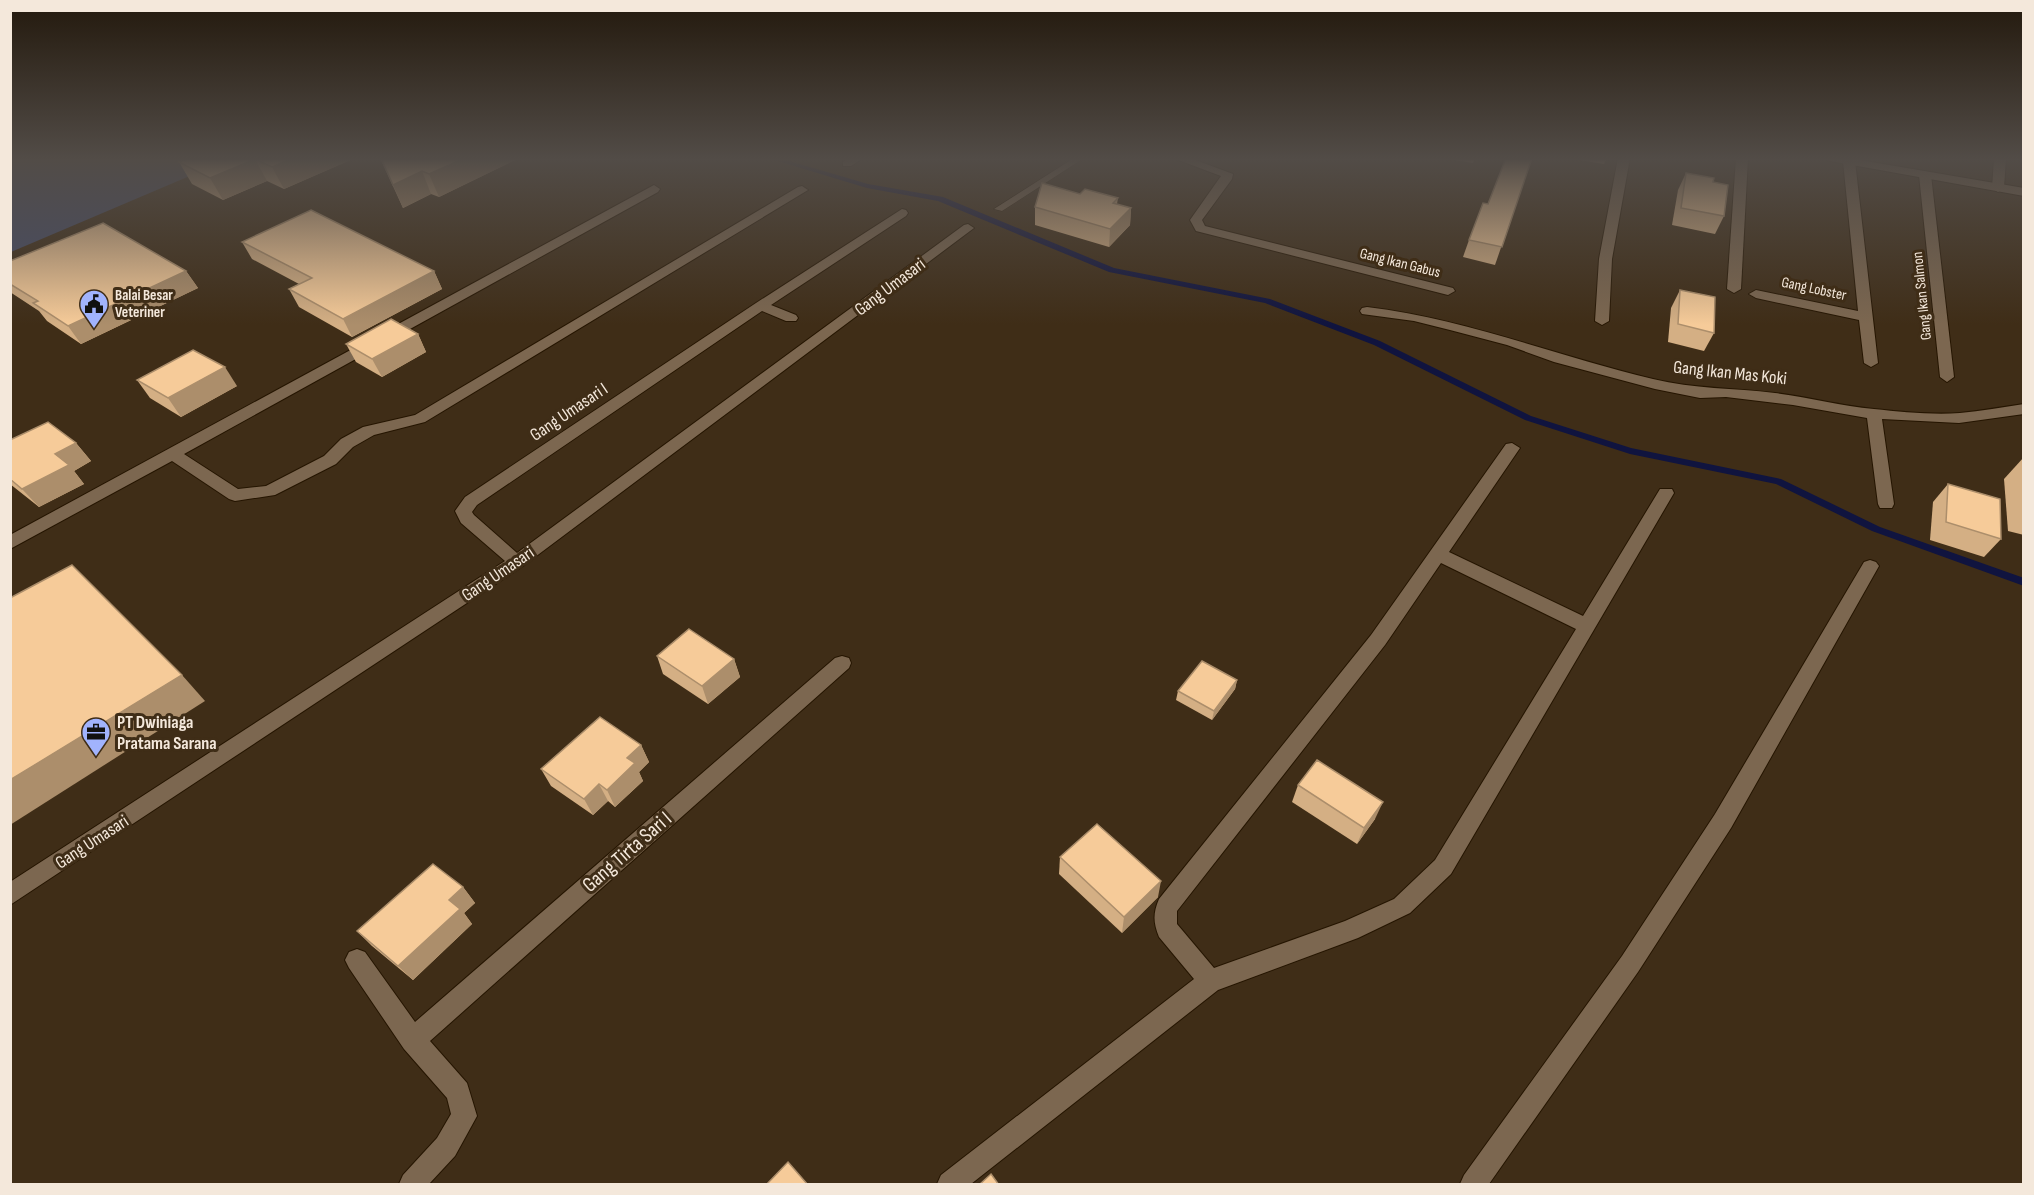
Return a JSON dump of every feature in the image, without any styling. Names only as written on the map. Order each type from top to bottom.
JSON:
[{"type":"street","points":[[10,543],[174,455],[294,386],[609,214]]},
{"type":"street","points":[[174,455],[235,495],[269,491],[330,460],[348,442],[369,431],[420,419],[762,214]]},
{"type":"street","name":"Gang Umasari I","points":[[517,562],[467,519],[463,511],[471,501],[901,214]]},
{"type":"street","name":"Gang Ikan Gabus","points":[[1201,214],[1196,220],[1200,228],[1309,258],[1448,291]]},
{"type":"street","points":[[1602,321],[1602,296],[1613,214]]},
{"type":"street","points":[[1734,289],[1739,214]]},
{"type":"street","name":"Gang Lobster","points":[[1855,214],[1871,363]]},
{"type":"street","name":"Gang Ikan Salmon","points":[[1929,214],[1947,377]]},
{"type":"street","name":"Gang Umasari","points":[[10,895],[517,562],[968,228]]},
{"type":"street","name":"Gang Lobster","points":[[1756,294],[1866,317]]},
{"type":"street","points":[[761,306],[791,318]]},
{"type":"street","name":"Gang Ikan Mas Koki","points":[[1367,311],[1414,317],[1454,326],[1512,342],[1559,359],[1700,393],[1726,392],[1793,400],[1874,414],[1959,418],[2024,410]]},
{"type":"street","points":[[1874,414],[1886,504]]},
{"type":"street","points":[[1210,981],[1167,929],[1164,917],[1167,906],[1378,640],[1512,448]]},
{"type":"street","points":[[950,1185],[1210,981],[1350,930],[1402,906],[1443,867],[1666,493]]},
{"type":"street","points":[[1438,554],[1587,626]]},
{"type":"street","points":[[1473,1185],[1630,964],[1723,821],[1870,566]]},
{"type":"street","name":"Gang Tirta Sari I","points":[[413,1040],[842,663]]},
{"type":"street","points":[[357,960],[413,1040],[458,1092],[464,1116],[446,1147],[412,1185]]},
{"type":"shaded area","points":[[11,214],[101,214],[11,252]]},
{"type":"building","points":[[303,214],[319,214],[434,271],[343,319],[289,289],[312,278],[242,242]]},
{"type":"building","points":[[1058,214],[1125,214],[1110,229]]},
{"type":"building","points":[[1479,214],[1513,214],[1502,247],[1469,240]]},
{"type":"building","points":[[103,223],[186,271],[68,326],[33,303],[38,301],[10,284],[10,261]]},
{"type":"building","points":[[1680,290],[1715,297],[1714,333],[1678,324]]},
{"type":"building","points":[[391,319],[418,334],[372,359],[346,344]]},
{"type":"building","points":[[193,350],[225,367],[168,398],[137,380]]},
{"type":"building","points":[[48,422],[76,443],[55,454],[69,465],[22,489],[10,479],[10,440]]},
{"type":"building","points":[[1948,484],[2000,499],[2001,539],[1946,522]]},
{"type":"building","points":[[72,565],[182,675],[10,780],[10,598]]},
{"type":"building","points":[[689,629],[734,659],[702,686],[657,656]]},
{"type":"building","points":[[1202,661],[1237,680],[1214,711],[1178,691]]},
{"type":"building","points":[[600,717],[641,745],[627,758],[635,763],[607,790],[599,784],[584,799],[541,769]]},
{"type":"building","points":[[1317,760],[1383,802],[1364,828],[1298,785]]},
{"type":"building","points":[[1097,824],[1161,881],[1124,917],[1060,857]]},
{"type":"building","points":[[433,864],[463,887],[449,900],[460,909],[398,966],[357,931]]},
{"type":"building","points":[[788,1162],[808,1185],[766,1185]]},
{"type":"building","points":[[991,1174],[999,1185],[979,1185]]},
{"type":"waterway","points":[[976,214],[1112,270],[1267,301],[1377,343],[1528,418],[1630,451],[1778,481],[1876,529],[2024,582]]},
{"type":"place","name":"Balai Besar Veteriner","points":[[94,330]]},
{"type":"place","name":"PT Dwiniaga Pratama Sarana","points":[[96,758]]}]
